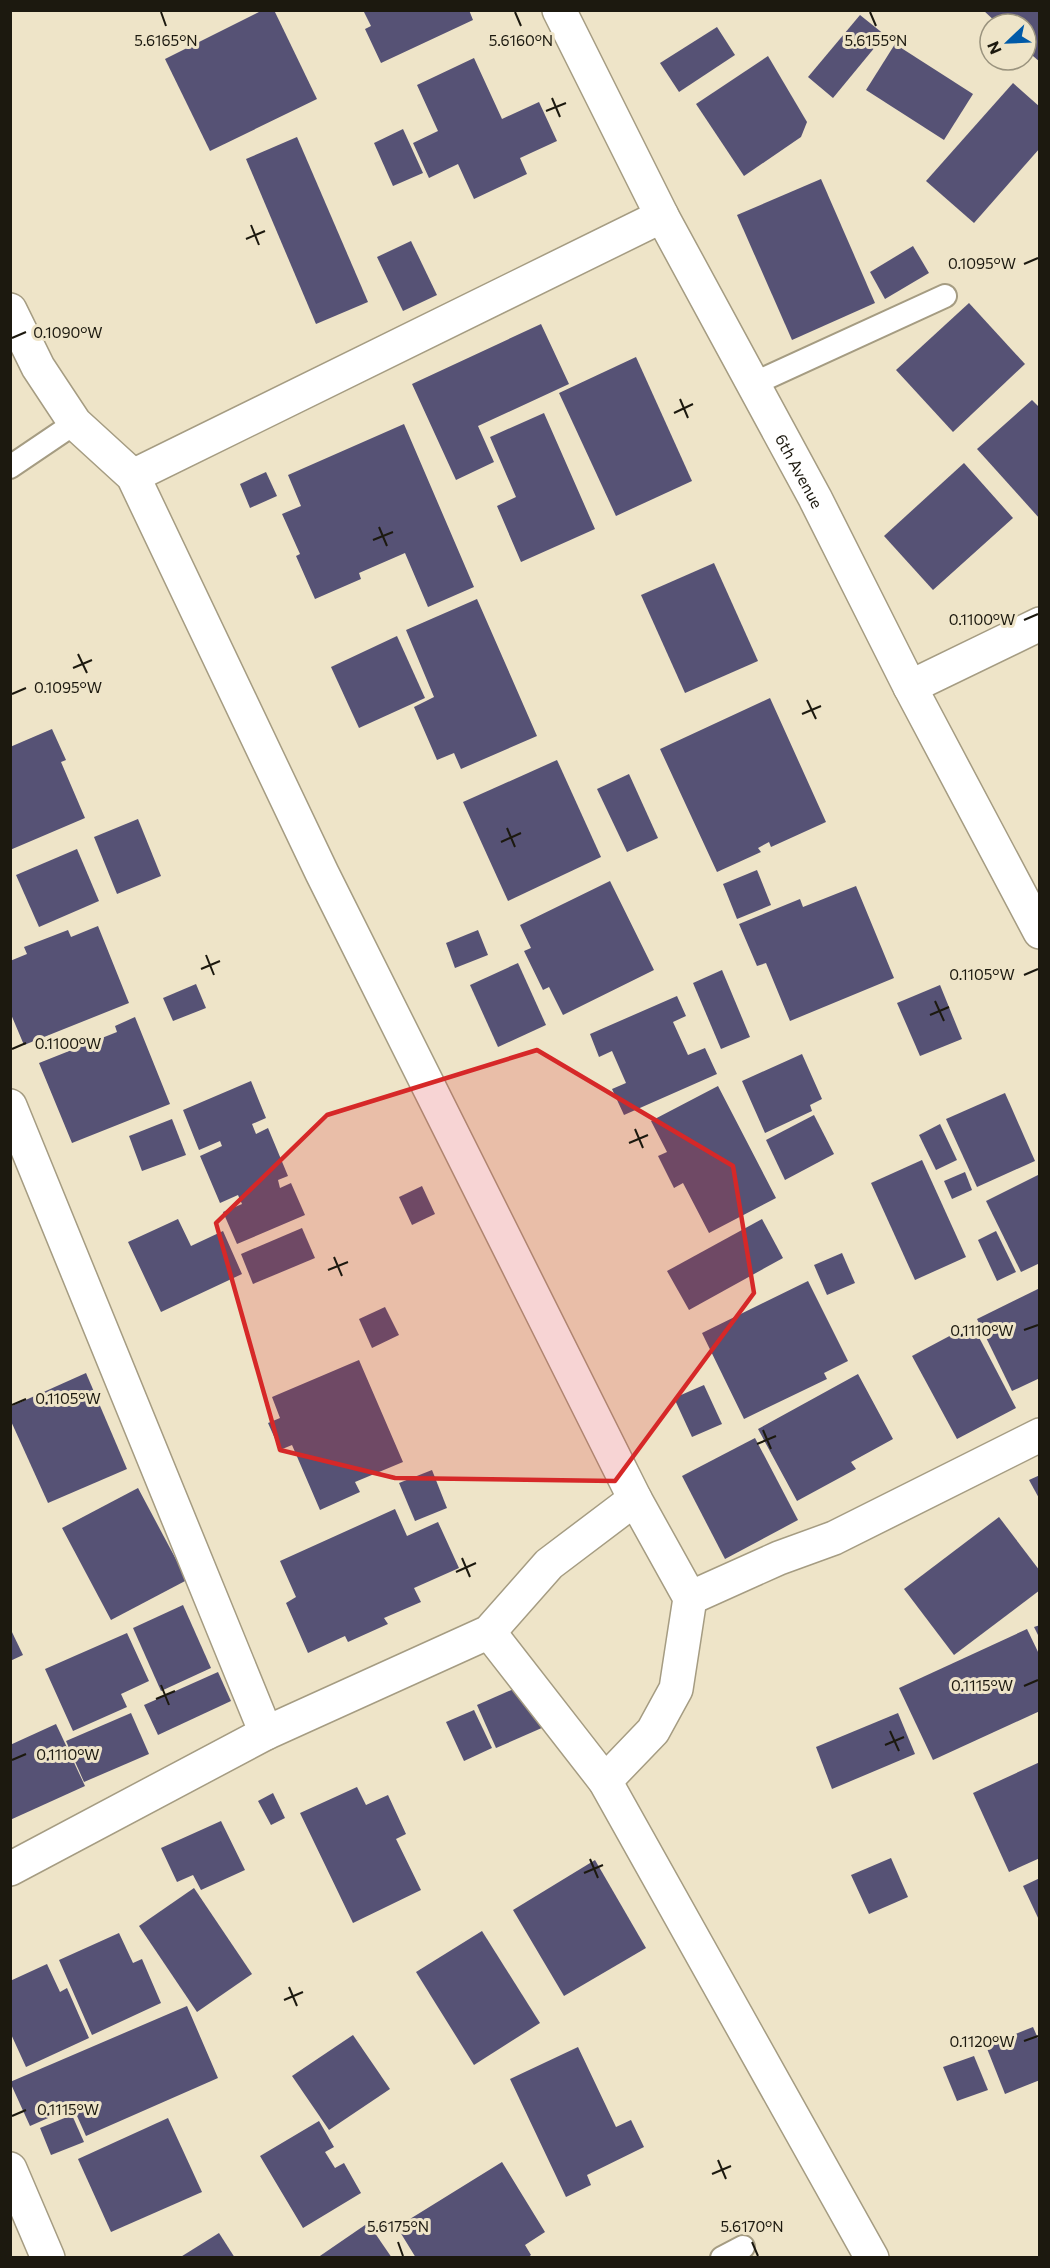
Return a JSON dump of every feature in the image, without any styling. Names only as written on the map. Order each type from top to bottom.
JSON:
[{"type":"street","name":"6th Avenue","points":[[559,10],[662,216],[815,498],[910,687],[1040,932]]},
{"type":"street","points":[[133,476],[662,216]]},
{"type":"street","points":[[10,310],[38,367],[75,423],[133,476],[322,873],[635,1499],[690,1598],[676,1689],[653,1731],[605,1781]]},
{"type":"street","points":[[910,687],[1040,624]]},
{"type":"street","points":[[10,1106],[266,1733]]},
{"type":"street","points":[[690,1598],[779,1558],[834,1538],[1040,1435]]},
{"type":"street","points":[[10,1869],[266,1733],[489,1632],[549,1564],[635,1499]]},
{"type":"street","points":[[489,1632],[605,1781],[872,2258]]},
{"type":"street","points":[[10,2169],[48,2258]]},
{"type":"lane","points":[[753,384],[945,296]]},
{"type":"lane","points":[[10,467],[75,423]]},
{"type":"lane","points":[[722,2258],[743,2247]]},
{"type":"highlighted area","points":[[537,1050],[733,1166],[754,1293],[615,1481],[395,1478],[280,1450],[216,1223],[327,1115]]},
{"type":"building","points":[[263,10],[274,10],[317,99],[210,151],[165,59]]},
{"type":"building","points":[[363,10],[469,10],[473,20],[381,63],[365,29],[371,26]]},
{"type":"building","points":[[983,10],[1040,10],[1040,62],[1038,60],[1038,12],[985,12]]},
{"type":"building","points":[[860,15],[885,35],[833,98],[808,77]]},
{"type":"building","points":[[717,27],[735,55],[679,92],[660,63]]},
{"type":"building","points":[[895,44],[973,94],[944,140],[866,90]]},
{"type":"building","points":[[768,56],[807,122],[801,137],[744,176],[696,104]]},
{"type":"building","points":[[474,58],[502,119],[539,102],[557,141],[520,158],[527,174],[474,199],[458,164],[429,178],[413,143],[438,131],[417,85]]},
{"type":"building","points":[[1013,83],[1040,107],[1040,148],[974,223],[926,181]]},
{"type":"building","points":[[403,129],[423,173],[393,186],[374,143]]},
{"type":"building","points":[[297,137],[368,302],[316,324],[246,159]]},
{"type":"building","points":[[821,179],[875,303],[792,340],[737,215]]},
{"type":"building","points":[[411,241],[437,295],[403,311],[377,257]]},
{"type":"building","points":[[913,246],[929,273],[885,299],[870,272]]},
{"type":"building","points":[[969,303],[1025,364],[953,432],[896,370]]},
{"type":"building","points":[[541,324],[569,384],[478,426],[494,462],[456,480],[412,384]]},
{"type":"building","points":[[636,357],[692,481],[616,516],[559,393]]},
{"type":"building","points":[[1032,400],[1040,408],[1040,519],[977,449]]},
{"type":"building","points":[[544,413],[595,529],[521,562],[497,506],[516,497],[490,437]]},
{"type":"building","points":[[404,424],[474,587],[428,607],[405,553],[359,573],[361,579],[315,599],[296,556],[300,554],[282,514],[301,506],[288,475]]},
{"type":"building","points":[[964,463],[1013,518],[933,590],[884,536]]},
{"type":"building","points":[[266,472],[277,496],[250,508],[240,484]]},
{"type":"building","points":[[714,563],[758,661],[685,693],[641,595]]},
{"type":"building","points":[[477,599],[537,736],[461,769],[454,753],[437,760],[414,707],[434,697],[406,630]]},
{"type":"building","points":[[397,636],[425,698],[359,728],[331,667]]},
{"type":"building","points":[[770,698],[826,822],[771,847],[769,842],[758,848],[761,852],[717,872],[660,749]]},
{"type":"building","points":[[52,729],[66,760],[61,762],[85,818],[10,850],[10,747]]},
{"type":"building","points":[[557,760],[601,857],[508,901],[463,802]]},
{"type":"building","points":[[629,774],[658,838],[627,852],[597,789]]},
{"type":"building","points":[[138,819],[161,876],[117,894],[94,837]]},
{"type":"building","points":[[77,849],[99,901],[39,927],[16,875]]},
{"type":"building","points":[[757,870],[771,905],[737,919],[723,884]]},
{"type":"building","points":[[610,881],[654,970],[563,1015],[549,987],[543,990],[524,951],[531,948],[520,925]]},
{"type":"building","points":[[856,886],[894,978],[790,1021],[766,963],[757,966],[739,924],[800,899],[803,907]]},
{"type":"building","points":[[98,926],[129,1003],[24,1045],[10,1012],[10,961],[27,954],[24,947],[68,930],[71,937]]},
{"type":"building","points":[[478,930],[488,955],[455,968],[446,943]]},
{"type":"building","points":[[518,963],[546,1025],[498,1047],[470,985]]},
{"type":"building","points":[[722,970],[750,1037],[721,1049],[693,983]]},
{"type":"building","points":[[196,984],[206,1008],[173,1021],[163,998]]},
{"type":"building","points":[[940,985],[962,1039],[920,1056],[897,1003]]},
{"type":"building","points":[[677,996],[686,1016],[673,1022],[688,1055],[705,1048],[717,1074],[624,1115],[612,1089],[626,1083],[612,1051],[599,1057],[590,1034]]},
{"type":"building","points":[[135,1017],[170,1104],[72,1143],[39,1063],[117,1032],[115,1026]]},
{"type":"building","points":[[802,1054],[822,1099],[810,1105],[812,1111],[765,1133],[742,1081]]},
{"type":"building","points":[[251,1081],[266,1118],[252,1124],[256,1134],[268,1128],[288,1176],[278,1180],[280,1188],[291,1183],[305,1215],[237,1244],[223,1212],[242,1204],[238,1195],[220,1203],[200,1156],[222,1146],[220,1141],[199,1150],[183,1110]]},
{"type":"building","points":[[718,1086],[776,1198],[709,1233],[683,1183],[674,1188],[658,1156],[667,1152],[651,1121]]},
{"type":"building","points":[[1005,1093],[1035,1161],[977,1187],[946,1119]]},
{"type":"building","points":[[814,1115],[834,1154],[785,1180],[766,1140]]},
{"type":"building","points":[[172,1119],[186,1155],[142,1171],[129,1136]]},
{"type":"building","points":[[940,1124],[957,1160],[936,1170],[919,1135]]},
{"type":"building","points":[[922,1160],[966,1257],[915,1280],[871,1183]]},
{"type":"building","points":[[965,1172],[972,1190],[952,1199],[944,1181]]},
{"type":"building","points":[[1040,1174],[1040,1263],[1021,1272],[986,1201]]},
{"type":"building","points":[[422,1186],[435,1214],[412,1225],[399,1197]]},
{"type":"building","points":[[178,1219],[191,1246],[223,1231],[242,1274],[161,1312],[128,1242]]},
{"type":"building","points":[[762,1219],[783,1258],[689,1310],[667,1271]]},
{"type":"building","points":[[302,1228],[315,1258],[253,1284],[241,1254]]},
{"type":"building","points":[[996,1231],[1016,1272],[997,1281],[978,1240]]},
{"type":"building","points":[[842,1253],[855,1283],[827,1295],[814,1265]]},
{"type":"building","points":[[808,1281],[848,1361],[824,1373],[827,1379],[744,1419],[702,1333]]},
{"type":"building","points":[[1040,1288],[1040,1378],[1012,1391],[977,1319]]},
{"type":"building","points":[[385,1307],[399,1335],[372,1348],[359,1319]]},
{"type":"building","points":[[972,1324],[1016,1408],[957,1439],[912,1356]]},
{"type":"building","points":[[359,1360],[403,1462],[355,1482],[360,1492],[320,1510],[292,1445],[280,1450],[268,1423],[280,1418],[272,1397]]},
{"type":"building","points":[[86,1373],[127,1469],[48,1503],[10,1419],[10,1407]]},
{"type":"building","points":[[858,1374],[893,1439],[851,1462],[856,1469],[797,1501],[758,1429]]},
{"type":"building","points":[[704,1385],[722,1424],[692,1437],[674,1398]]},
{"type":"building","points":[[755,1438],[798,1520],[725,1559],[682,1476]]},
{"type":"building","points":[[432,1470],[447,1508],[415,1521],[399,1483]]},
{"type":"building","points":[[1040,1475],[1040,1500],[1029,1480]]},
{"type":"building","points":[[138,1488],[187,1580],[111,1620],[62,1528]]},
{"type":"building","points":[[395,1509],[407,1536],[438,1522],[459,1568],[414,1588],[421,1602],[384,1618],[388,1624],[348,1642],[345,1636],[308,1653],[286,1603],[296,1597],[280,1561]]},
{"type":"building","points":[[999,1517],[1040,1571],[1040,1590],[954,1655],[904,1589]]},
{"type":"building","points":[[183,1605],[211,1668],[161,1691],[133,1628]]},
{"type":"building","points":[[1040,1625],[1040,1639],[1034,1627]]},
{"type":"building","points":[[10,1628],[23,1655],[10,1661]]},
{"type":"building","points":[[1027,1629],[1040,1656],[1040,1711],[933,1760],[899,1688]]},
{"type":"building","points":[[127,1633],[149,1681],[121,1694],[127,1707],[73,1731],[45,1669]]},
{"type":"building","points":[[218,1672],[231,1701],[158,1735],[144,1705]]},
{"type":"building","points":[[525,1684],[544,1727],[496,1748],[477,1705]]},
{"type":"building","points":[[474,1710],[492,1748],[464,1761],[446,1722]]},
{"type":"building","points":[[131,1713],[149,1754],[84,1782],[66,1741]]},
{"type":"building","points":[[898,1713],[915,1754],[832,1789],[816,1747]]},
{"type":"building","points":[[56,1724],[85,1786],[10,1820],[10,1745]]},
{"type":"building","points":[[1040,1762],[1040,1858],[1009,1872],[973,1793]]},
{"type":"building","points":[[357,1787],[366,1805],[388,1795],[406,1834],[396,1839],[421,1890],[353,1923],[300,1813]]},
{"type":"building","points":[[273,1793],[285,1818],[271,1825],[258,1801]]},
{"type":"building","points":[[221,1821],[245,1870],[201,1890],[193,1875],[177,1882],[161,1848]]},
{"type":"building","points":[[891,1858],[908,1897],[869,1914],[851,1875]]},
{"type":"building","points":[[595,1860],[646,1948],[564,1996],[513,1910]]},
{"type":"building","points":[[1040,1878],[1040,1922],[1023,1886]]},
{"type":"building","points":[[194,1888],[252,1974],[197,2012],[139,1926]]},
{"type":"building","points":[[482,1931],[540,2023],[474,2065],[416,1972]]},
{"type":"building","points":[[119,1933],[133,1963],[142,1959],[161,2003],[92,2035],[59,1960]]},
{"type":"building","points":[[47,1964],[60,1992],[67,1988],[89,2038],[26,2067],[10,2032],[10,1981]]},
{"type":"building","points":[[187,2006],[218,2078],[86,2136],[73,2107],[30,2126],[10,2082]]},
{"type":"building","points":[[1033,2027],[1040,2043],[1040,2080],[1005,2094],[986,2046]]},
{"type":"building","points":[[353,2035],[390,2089],[329,2130],[292,2076]]},
{"type":"building","points":[[578,2047],[616,2127],[631,2120],[644,2147],[587,2175],[591,2185],[566,2197],[510,2079]]},
{"type":"building","points":[[974,2056],[988,2090],[957,2101],[943,2067]]},
{"type":"building","points":[[72,2115],[84,2142],[51,2155],[40,2128]]},
{"type":"building","points":[[168,2118],[202,2192],[111,2232],[78,2159]]},
{"type":"building","points":[[319,2121],[334,2147],[325,2152],[335,2168],[344,2163],[361,2193],[303,2228],[260,2156]]},
{"type":"building","points":[[502,2162],[545,2232],[525,2245],[531,2255],[527,2258],[416,2258],[397,2227]]},
{"type":"building","points":[[368,2223],[392,2258],[317,2258]]},
{"type":"building","points":[[219,2233],[235,2258],[179,2258]]}]
